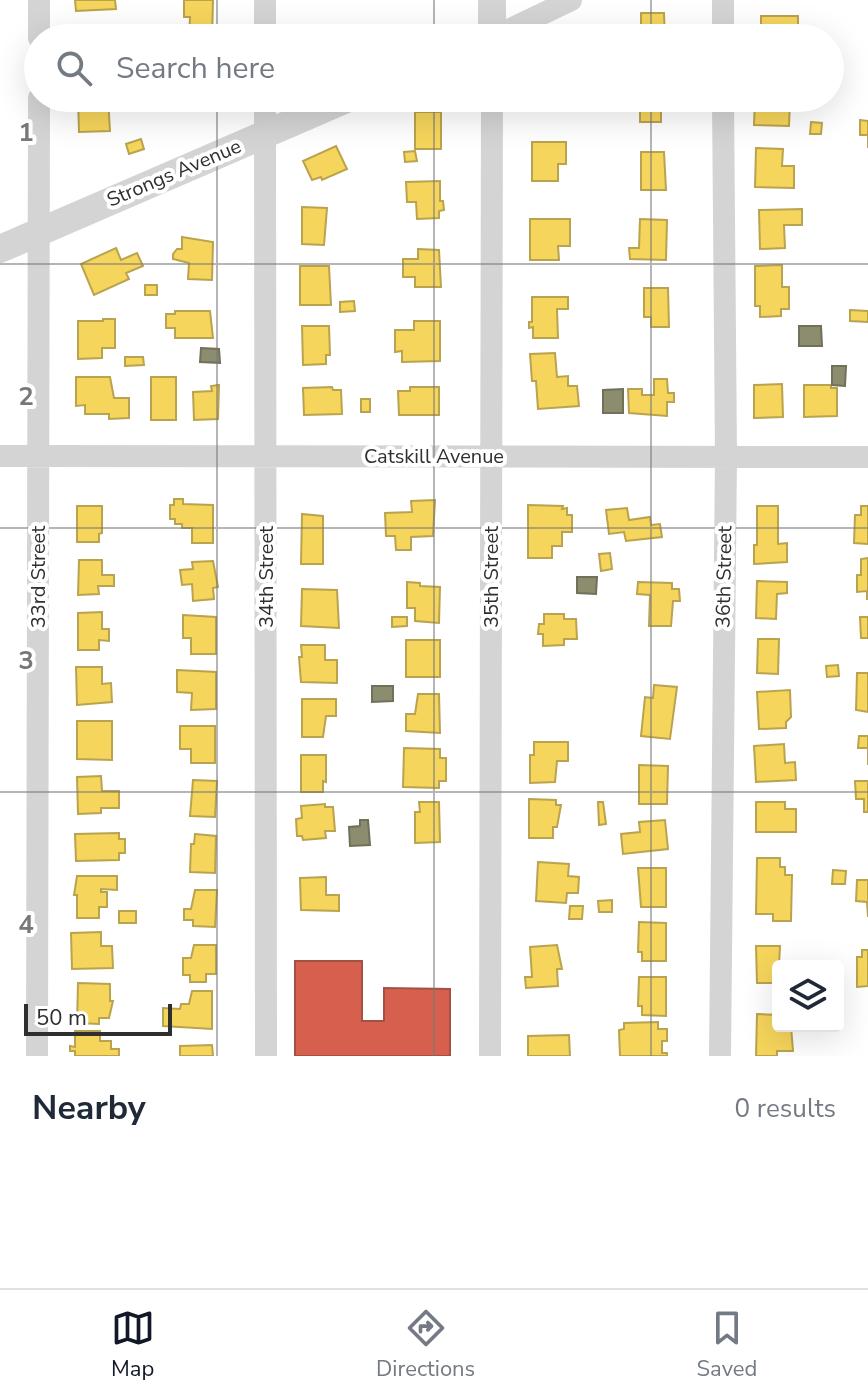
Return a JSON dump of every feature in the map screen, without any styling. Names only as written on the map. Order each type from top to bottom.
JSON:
[{"type":"street","points":[[39,0],[39,24]]},
{"type":"street","points":[[265,0],[265,24]]},
{"type":"street","points":[[491,24],[492,0]]},
{"type":"street","points":[[520,24],[571,0]]},
{"type":"street","points":[[723,0],[723,24]]},
{"type":"street","name":"33rd Street","points":[[37,1056],[39,112]]},
{"type":"street","name":"34th Street","points":[[265,112],[266,1056]]},
{"type":"street","name":"Strongs Avenue","points":[[0,249],[316,112]]},
{"type":"street","name":"35th Street","points":[[490,1056],[492,112]]},
{"type":"street","name":"36th Street","points":[[720,1056],[726,456],[723,112]]},
{"type":"street","name":"Catskill Avenue","points":[[0,456],[868,457]]},
{"type":"building: Homes","points":[[75,0],[115,0],[116,9],[76,11]]},
{"type":"building: Homes","points":[[184,0],[213,0],[212,24],[190,24],[190,17],[184,17]]},
{"type":"building: Homes","points":[[641,13],[664,13],[664,24],[641,24]]},
{"type":"building: Homes","points":[[761,16],[798,16],[798,24],[761,24]]},
{"type":"building: Homes","points":[[78,112],[109,112],[110,131],[79,132]]},
{"type":"building: Homes","points":[[415,112],[441,112],[441,149],[415,149]]},
{"type":"building: Homes","points":[[640,112],[661,112],[661,122],[640,122]]},
{"type":"building: Homes","points":[[754,112],[790,112],[789,126],[754,125]]},
{"type":"building: Homes","points":[[860,120],[868,121],[868,135],[860,135]]},
{"type":"building: Homes","points":[[811,122],[822,123],[821,134],[810,134]]},
{"type":"building: Homes","points":[[141,139],[144,149],[129,154],[126,144]]},
{"type":"building: Homes","points":[[532,142],[566,142],[566,164],[558,164],[558,181],[532,181]]},
{"type":"building: Homes","points":[[336,146],[347,169],[322,180],[321,177],[312,180],[303,161]]},
{"type":"building: Homes","points":[[756,148],[783,149],[782,166],[794,166],[794,188],[755,187]]},
{"type":"building: Homes","points":[[415,151],[417,161],[405,162],[404,152]]},
{"type":"building: Homes","points":[[641,152],[664,152],[666,190],[641,190]]},
{"type":"building: Homes","points":[[440,181],[440,201],[443,201],[444,210],[439,211],[439,218],[417,219],[416,202],[407,202],[406,182]]},
{"type":"building: Homes","points":[[302,207],[327,208],[324,245],[302,244]]},
{"type":"building: Homes","points":[[802,209],[802,225],[784,225],[785,248],[760,249],[759,210]]},
{"type":"building: Homes","points":[[530,219],[570,219],[570,246],[558,246],[559,260],[530,260]]},
{"type":"building: Homes","points":[[640,219],[667,220],[666,260],[630,259],[629,248],[639,248]]},
{"type":"building: Homes","points":[[182,237],[213,242],[212,280],[188,279],[189,263],[173,259],[177,249],[182,249]]},
{"type":"building: Homes","points":[[116,248],[121,260],[137,253],[143,266],[126,273],[129,279],[94,295],[81,264]]},
{"type":"building: Homes","points":[[418,249],[439,250],[441,287],[415,287],[415,277],[403,277],[403,259],[418,259]]},
{"type":"building: Homes","points":[[782,265],[782,287],[789,287],[789,309],[781,309],[781,316],[760,317],[760,306],[755,306],[755,266]]},
{"type":"building: Homes","points":[[300,266],[329,266],[331,305],[300,305]]},
{"type":"building: Homes","points":[[145,285],[157,285],[157,295],[145,295]]},
{"type":"building: Homes","points":[[644,288],[668,288],[669,327],[651,327],[651,317],[644,317]]},
{"type":"building: Homes","points":[[532,297],[568,297],[568,309],[557,309],[558,338],[533,338],[533,327],[529,328],[529,322],[532,322]]},
{"type":"building: Homes","points":[[354,301],[355,311],[340,312],[340,302]]},
{"type":"building: Homes","points":[[850,310],[868,311],[868,322],[850,321]]},
{"type":"building: Homes","points":[[175,311],[210,311],[213,338],[175,338],[175,328],[166,328],[166,314],[175,314]]},
{"type":"building: Homes","points":[[115,319],[115,348],[102,348],[102,358],[78,359],[78,321]]},
{"type":"building: Homes","points":[[414,321],[440,321],[440,361],[402,362],[402,351],[395,352],[395,330],[414,330]]},
{"type":"building: Homes","points":[[302,326],[329,326],[330,355],[326,355],[326,364],[303,365]]},
{"type":"building: Homes","points":[[555,353],[557,377],[568,376],[568,386],[577,386],[579,406],[538,409],[530,354]]},
{"type":"building: Homes","points":[[125,357],[143,357],[144,365],[125,366]]},
{"type":"building: Homes","points":[[76,377],[110,377],[114,398],[129,398],[129,418],[109,419],[109,414],[85,414],[85,405],[76,406]]},
{"type":"building: Homes","points":[[151,377],[176,377],[176,420],[151,420]]},
{"type":"building: Homes","points":[[654,379],[667,379],[668,393],[674,393],[674,402],[667,402],[667,416],[629,413],[628,389],[642,389],[642,395],[654,395]]},
{"type":"building: Homes","points":[[782,384],[783,417],[754,418],[754,385]]},
{"type":"building: Homes","points":[[219,385],[218,419],[194,420],[193,392],[212,391],[211,386]]},
{"type":"building: Homes","points":[[804,385],[831,385],[831,388],[837,388],[837,416],[804,417]]},
{"type":"building: Homes","points":[[332,387],[333,390],[341,390],[342,414],[304,415],[303,388]]},
{"type":"building: Homes","points":[[410,387],[439,387],[439,415],[399,415],[398,391],[410,391]]},
{"type":"building: Homes","points":[[361,399],[370,399],[370,412],[361,412]]},
{"type":"building: Homes","points":[[174,499],[183,499],[183,504],[213,505],[213,543],[192,543],[192,528],[182,528],[182,524],[175,524],[175,519],[170,519],[170,505],[174,505]]},
{"type":"building: Homes","points":[[435,500],[433,536],[411,537],[411,550],[396,550],[395,536],[386,536],[385,513],[412,512],[411,501]]},
{"type":"building: Homes","points":[[528,505],[563,506],[562,509],[567,508],[567,515],[572,515],[572,532],[562,532],[562,546],[552,546],[552,558],[528,558]]},
{"type":"building: Homes","points":[[77,506],[102,506],[99,542],[77,542]]},
{"type":"building: Homes","points":[[757,506],[778,506],[778,544],[787,543],[787,562],[754,564]]},
{"type":"building: Homes","points":[[861,506],[868,506],[868,544],[854,543],[855,515],[861,515]]},
{"type":"building: Homes","points":[[627,508],[629,520],[650,517],[651,525],[660,524],[662,537],[626,541],[624,532],[609,534],[606,510]]},
{"type":"building: Homes","points":[[302,514],[323,516],[323,564],[301,564]]},
{"type":"building: Homes","points":[[610,553],[612,569],[601,571],[599,554]]},
{"type":"building: Homes","points":[[868,558],[867,599],[867,591],[857,592],[857,575],[861,575],[861,559]]},
{"type":"building: Homes","points":[[79,560],[102,560],[102,575],[114,575],[114,586],[98,586],[99,594],[78,595]]},
{"type":"building: Homes","points":[[213,561],[218,587],[213,588],[214,599],[193,601],[192,584],[182,585],[180,570],[193,569],[192,562]]},
{"type":"building: Homes","points":[[757,581],[787,582],[787,593],[777,594],[776,619],[756,618]]},
{"type":"building: Homes","points":[[407,582],[440,587],[439,623],[415,621],[415,608],[407,608]]},
{"type":"building: Homes","points":[[638,582],[672,583],[672,589],[679,589],[680,601],[673,601],[671,626],[649,626],[650,595],[637,594]]},
{"type":"building: Homes","points":[[302,589],[337,590],[339,628],[301,626]]},
{"type":"building: Homes","points":[[102,612],[102,629],[109,629],[109,641],[99,640],[99,650],[78,650],[78,613]]},
{"type":"building: Homes","points":[[544,614],[564,614],[564,619],[576,619],[577,639],[564,639],[564,645],[543,646],[543,634],[538,634],[539,624],[544,624]]},
{"type":"building: Homes","points":[[183,615],[216,617],[216,654],[191,654],[191,638],[183,638]]},
{"type":"building: Homes","points":[[392,617],[407,617],[407,626],[392,627]]},
{"type":"building: Homes","points":[[860,617],[868,617],[868,638],[861,638]]},
{"type":"building: Homes","points":[[758,639],[779,639],[778,674],[757,673]]},
{"type":"building: Homes","points":[[406,640],[440,640],[440,677],[406,677]]},
{"type":"building: Homes","points":[[301,645],[325,645],[325,660],[337,660],[337,683],[301,682]]},
{"type":"building: Homes","points":[[838,665],[839,676],[827,677],[826,666]]},
{"type":"building: Homes","points":[[76,667],[102,667],[102,684],[111,683],[112,702],[77,705]]},
{"type":"building: Homes","points":[[177,670],[216,672],[216,709],[191,710],[192,693],[177,692]]},
{"type":"building: Homes","points":[[857,673],[868,673],[868,712],[856,710]]},
{"type":"building: Homes","points":[[654,685],[677,687],[670,739],[641,736],[645,697],[653,698]]},
{"type":"building: Homes","points":[[790,690],[791,717],[786,722],[786,728],[759,729],[757,692]]},
{"type":"building: Homes","points":[[418,694],[439,694],[440,733],[406,731],[406,714],[415,714]]},
{"type":"building: Homes","points":[[302,699],[336,699],[336,716],[326,716],[323,737],[302,737]]},
{"type":"building: Homes","points":[[77,721],[112,721],[112,760],[77,759]]},
{"type":"building: Homes","points":[[180,726],[215,726],[215,763],[191,763],[191,749],[180,749]]},
{"type":"building: Homes","points":[[859,736],[868,736],[868,748],[858,748]]},
{"type":"building: Homes","points":[[534,742],[568,742],[568,761],[557,761],[555,782],[530,783],[530,755],[534,755]]},
{"type":"building: Homes","points":[[784,744],[785,763],[795,762],[796,780],[756,782],[754,746]]},
{"type":"building: Homes","points":[[404,748],[440,749],[440,758],[446,758],[446,781],[439,781],[439,788],[403,787]]},
{"type":"building: Homes","points":[[301,755],[326,755],[323,792],[301,792]]},
{"type":"building: Homes","points":[[639,765],[668,766],[667,804],[639,804]]},
{"type":"building: Homes","points":[[101,776],[102,791],[119,791],[119,808],[101,808],[101,813],[78,814],[77,777]]},
{"type":"building: Homes","points":[[193,780],[217,781],[215,817],[190,816]]},
{"type":"building: Homes","points":[[855,781],[868,781],[868,812],[864,812],[864,799],[856,799]]},
{"type":"building: Homes","points":[[529,799],[556,800],[556,805],[561,805],[557,827],[553,827],[553,838],[529,838]]},
{"type":"building: Homes","points":[[419,802],[439,802],[440,842],[415,843],[415,812],[420,812]]},
{"type":"building: Homes","points":[[598,802],[603,802],[606,824],[599,825]]},
{"type":"building: Homes","points":[[756,802],[785,802],[785,809],[796,809],[796,832],[756,832]]},
{"type":"building: Homes","points":[[325,804],[325,807],[333,807],[335,831],[325,831],[326,838],[303,840],[302,836],[297,836],[296,819],[302,818],[301,806]]},
{"type":"building: Homes","points":[[665,820],[668,849],[623,854],[621,834],[640,832],[639,822]]},
{"type":"building: Homes","points":[[119,833],[119,839],[125,839],[125,853],[119,853],[119,860],[76,861],[75,834]]},
{"type":"building: Homes","points":[[195,834],[216,836],[215,873],[190,872],[191,844],[194,844]]},
{"type":"building: Homes","points":[[757,858],[780,858],[780,867],[785,867],[785,875],[792,875],[791,921],[773,921],[773,914],[756,914]]},
{"type":"building: Homes","points":[[538,862],[569,864],[568,876],[579,877],[578,893],[567,893],[566,903],[536,901]]},
{"type":"building: Homes","points":[[638,868],[666,868],[666,907],[641,907]]},
{"type":"building: Homes","points":[[833,870],[846,871],[845,884],[832,884]]},
{"type":"building: Homes","points":[[77,876],[117,876],[117,890],[101,889],[101,892],[107,892],[107,907],[99,907],[99,918],[77,918],[77,895],[74,895]]},
{"type":"building: Homes","points":[[326,877],[326,895],[339,895],[339,911],[301,910],[300,878]]},
{"type":"building: Homes","points":[[857,880],[868,880],[868,917],[867,902],[856,901]]},
{"type":"building: Homes","points":[[195,890],[217,890],[215,927],[193,926],[193,920],[184,920],[184,909],[191,909]]},
{"type":"building: Homes","points":[[612,900],[612,912],[599,912],[598,901]]},
{"type":"building: Homes","points":[[570,906],[583,906],[582,919],[569,919]]},
{"type":"building: Homes","points":[[119,911],[136,911],[136,923],[119,923]]},
{"type":"building: Homes","points":[[639,922],[666,923],[666,961],[642,961],[642,952],[638,952]]},
{"type":"building: Homes","points":[[101,932],[101,946],[112,946],[113,968],[72,969],[71,933]]},
{"type":"building: Homes","points":[[194,945],[216,945],[216,974],[206,974],[206,982],[190,982],[190,975],[183,975],[183,958],[191,958]]},
{"type":"building: Homes","points":[[557,945],[562,969],[557,969],[558,986],[526,988],[525,977],[532,977],[530,947]]},
{"type":"building: Homes","points":[[756,946],[780,946],[779,960],[772,960],[772,983],[757,983]]},
{"type":"building: Homes","points":[[862,950],[868,950],[868,986],[857,987],[857,957],[862,957]]},
{"type":"building: Homes","points":[[639,977],[666,977],[666,1016],[642,1015],[642,1006],[638,1006]]},
{"type":"building: Homes","points":[[78,983],[110,984],[110,1001],[113,1001],[109,1018],[99,1018],[99,1024],[77,1023]]},
{"type":"building: Homes","points":[[192,991],[212,991],[212,1029],[163,1026],[163,1008],[180,1009],[181,1004],[189,1004]]},
{"type":"building: Homes","points":[[757,1014],[772,1015],[772,1032],[791,1032],[793,1051],[777,1051],[777,1056],[756,1056]]},
{"type":"building: Homes","points":[[658,1022],[658,1029],[667,1029],[667,1041],[662,1041],[662,1053],[667,1053],[667,1056],[620,1056],[619,1030],[624,1029],[624,1023]]},
{"type":"building: Homes","points":[[75,1031],[100,1031],[100,1041],[111,1041],[111,1049],[119,1049],[119,1056],[75,1056],[70,1046],[75,1047]]},
{"type":"building: Homes","points":[[569,1035],[570,1056],[528,1056],[528,1036]]},
{"type":"building: Homes","points":[[212,1045],[213,1056],[180,1056],[180,1046]]},
{"type":"building: Shops","points":[[295,961],[362,961],[362,1021],[384,1021],[384,988],[450,989],[450,1056],[295,1056]]},
{"type":"building: Industry","points":[[799,326],[821,326],[822,346],[799,346]]},
{"type":"building: Industry","points":[[201,348],[219,349],[220,363],[200,362]]},
{"type":"building: Industry","points":[[832,366],[846,366],[845,386],[832,385]]},
{"type":"building: Industry","points":[[623,389],[623,413],[603,413],[603,390]]},
{"type":"building: Industry","points":[[577,577],[597,577],[596,594],[577,593]]},
{"type":"building: Industry","points":[[372,686],[393,686],[393,701],[372,702]]},
{"type":"building: Industry","points":[[360,820],[368,820],[370,845],[350,846],[349,827],[360,826]]}]
